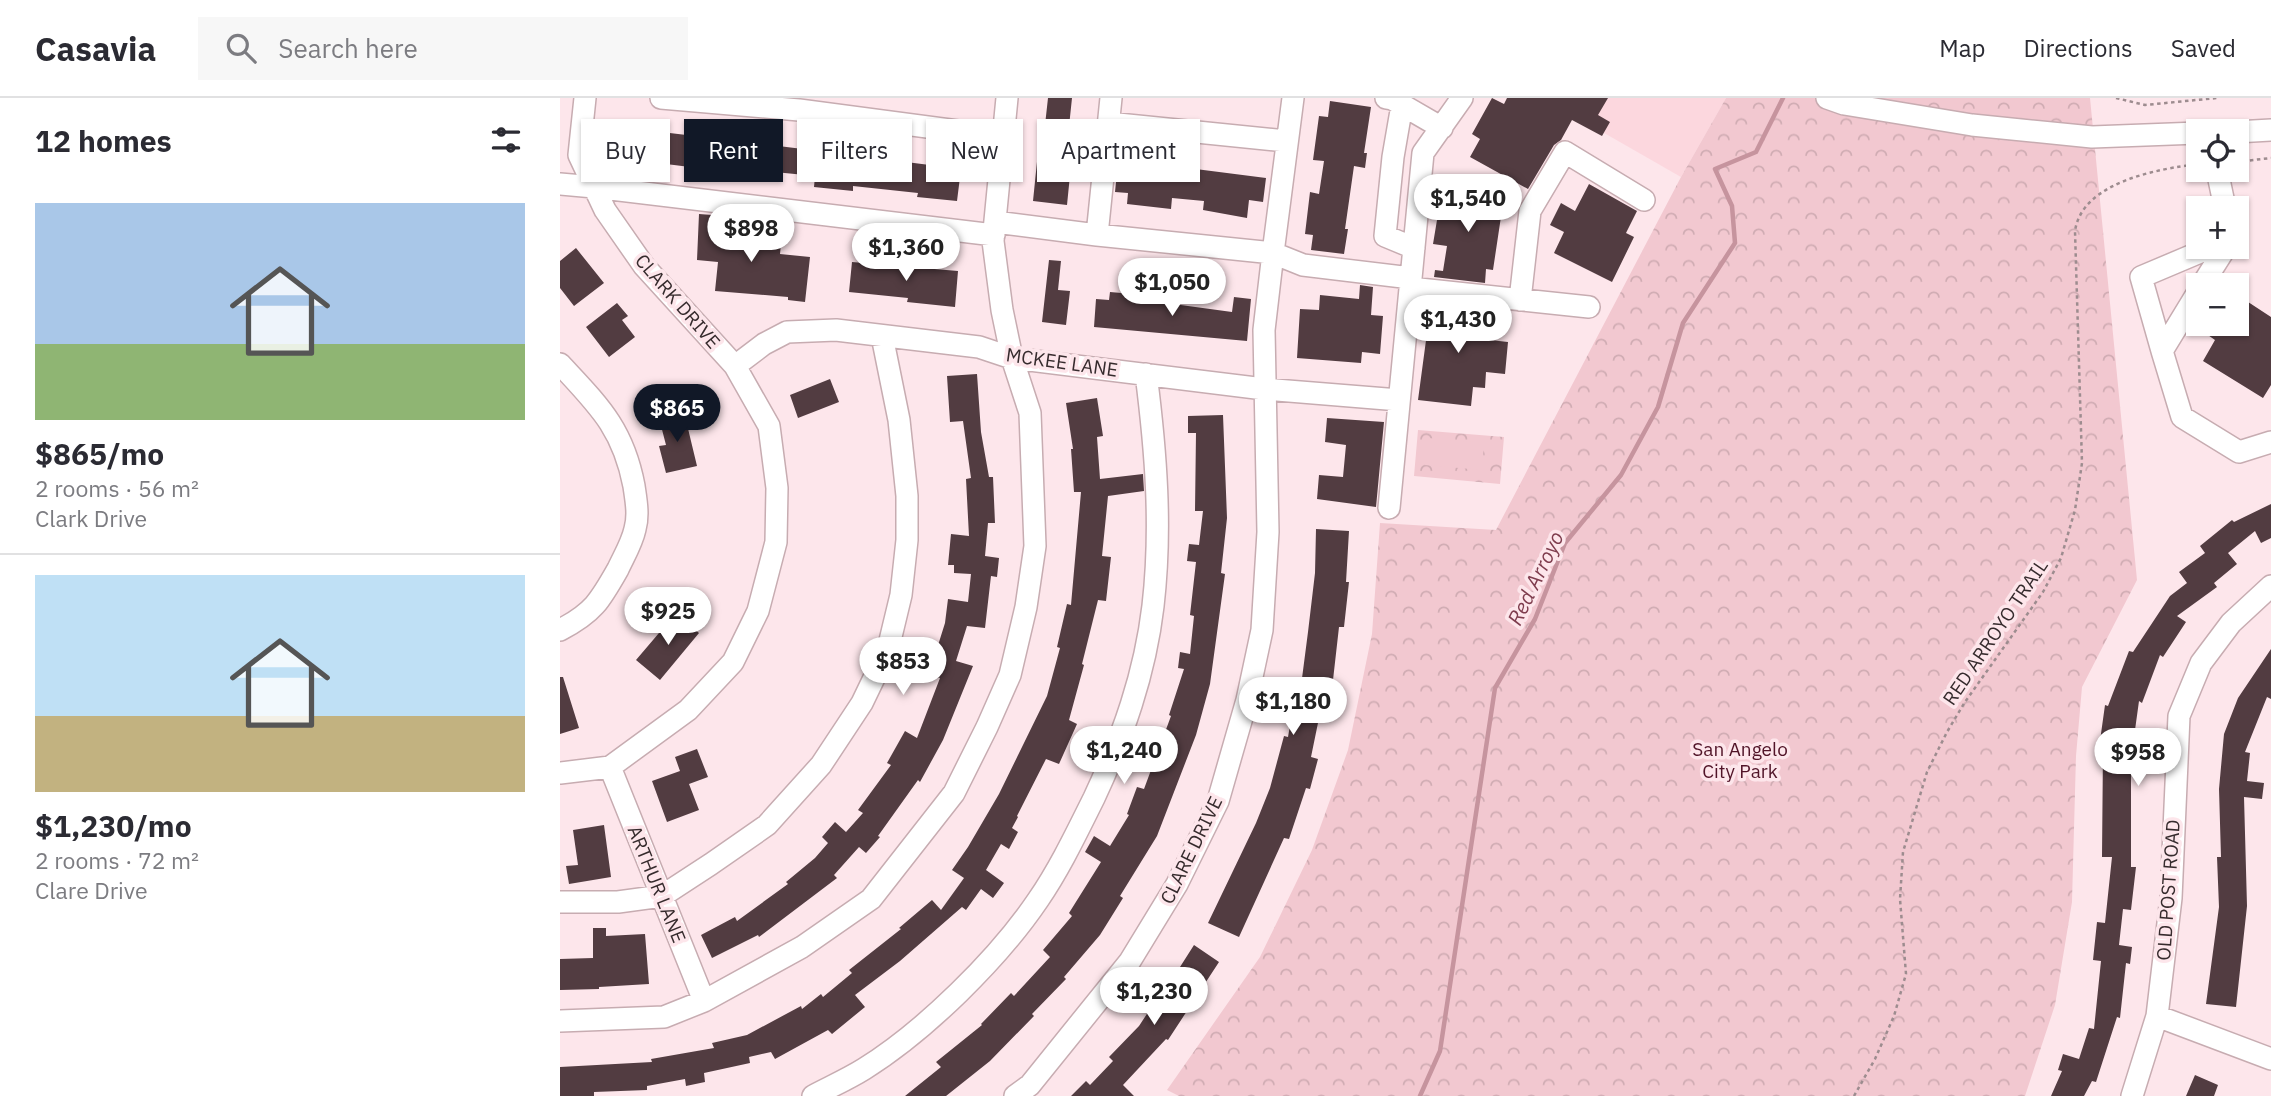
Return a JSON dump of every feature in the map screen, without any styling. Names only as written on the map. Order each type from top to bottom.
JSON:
[{"type":"street","name":"CLARK DRIVE","points":[[560,773],[610,766],[688,710],[733,662],[758,611],[776,542],[777,488],[769,426],[735,366],[644,266],[605,210],[579,155],[585,98]]},
{"type":"street","points":[[660,98],[800,104],[926,124]]},
{"type":"street","points":[[1005,119],[1007,98]]},
{"type":"street","points":[[1108,119],[1111,98]]},
{"type":"street","name":"CLARE DRIVE","points":[[1028,1092],[1130,961],[1177,884],[1218,802],[1247,700],[1262,630],[1268,532],[1264,330],[1293,98]]},
{"type":"street","points":[[1389,508],[1423,153],[1462,98]]},
{"type":"street","points":[[1836,101],[1972,125],[2092,137],[2186,133]]},
{"type":"street","points":[[1413,248],[1385,236],[1393,157],[1394,102],[1442,128]]},
{"type":"street","points":[[2249,131],[2271,130]]},
{"type":"street","points":[[1200,132],[1286,141]]},
{"type":"street","points":[[1520,300],[1530,211],[1565,152],[1644,200]]},
{"type":"street","points":[[560,1021],[664,1017],[704,1001],[802,947],[871,899],[954,793],[988,727],[1010,675],[1027,607],[1035,546],[1030,414],[1012,358],[1002,310],[994,228],[999,182]]},
{"type":"street","points":[[1097,235],[1102,182]]},
{"type":"street","points":[[560,184],[1273,253],[1303,265],[1520,300],[1589,307]]},
{"type":"street","points":[[2186,258],[2141,277],[2182,417],[2239,452],[2271,442]]},
{"type":"street","points":[[2162,351],[2186,312]]},
{"type":"street","name":"MCKEE LANE","points":[[735,366],[764,344],[787,332],[836,330],[979,347],[1012,358],[1264,389],[1399,400]]},
{"type":"street","points":[[560,902],[618,902],[662,896],[712,864],[767,825],[821,765],[862,703],[888,649],[901,595],[907,540],[907,496],[899,420],[882,336]]},
{"type":"street","points":[[560,364],[599,405],[614,426],[627,457],[638,510],[636,528],[626,553],[604,593],[585,617],[560,630]]},
{"type":"street","points":[[813,1096],[864,1069],[902,1042],[1008,942],[1040,899],[1074,839],[1115,754],[1140,682],[1155,582],[1158,497],[1146,374]]},
{"type":"street","name":"OLD POST ROAD","points":[[2132,1096],[2157,1016],[2171,898],[2179,716],[2201,663],[2231,623],[2271,586]]},
{"type":"street","name":"ARTHUR LANE","points":[[610,766],[704,1001]]},
{"type":"street","points":[[2157,1016],[2271,1059]]},
{"type":"path","points":[[2116,98],[2144,105],[2217,98]]},
{"type":"path","points":[[2249,161],[2271,158]]},
{"type":"path","name":"RED ARROYO TRAIL","points":[[1854,1096],[1875,1059],[1894,1016],[1906,974],[1900,899],[1903,852],[1927,772],[1965,702],[2043,592],[2061,558],[2075,510],[2082,463],[2075,231],[2077,217],[2123,181],[2142,173],[2186,166]]},
{"type":"shaded area","points":[[1543,98],[1726,98],[1681,177]]},
{"type":"green space","name":"San Angelo City Park","points":[[1726,98],[2090,98],[2137,580],[2082,687],[2076,756],[2072,902],[2055,1005],[2025,1096],[1179,1096],[1167,1090],[1260,957],[1312,850],[1348,750],[1372,634],[1380,523],[1496,530],[1681,177]]},
{"type":"green space","points":[[1418,430],[1504,437],[1500,484],[1414,476]]},
{"type":"green space","points":[[1428,438],[1484,443],[1482,470],[1425,465]]},
{"type":"building","points":[[1048,98],[1072,98],[1070,119],[1046,119]]},
{"type":"building","points":[[1492,98],[1504,104],[1507,98],[1608,98],[1598,115],[1610,122],[1602,136],[1572,120],[1528,189],[1470,157],[1480,139],[1472,134]]},
{"type":"building","points":[[1330,101],[1371,107],[1364,153],[1367,153],[1365,168],[1354,166],[1344,254],[1311,250],[1313,235],[1305,234],[1310,192],[1319,194],[1324,161],[1313,160],[1319,116],[1328,117]]},
{"type":"building","points":[[670,133],[684,135],[684,166],[670,164]]},
{"type":"building","points":[[783,147],[797,148],[797,174],[783,173]]},
{"type":"building","points":[[1037,162],[1037,182],[1069,182],[1067,205],[1033,201]]},
{"type":"building","points":[[912,163],[926,165],[926,182],[959,182],[957,201],[917,197],[918,193],[853,186],[853,191],[814,187],[814,182],[912,182]]},
{"type":"building","points":[[1200,170],[1266,178],[1263,202],[1249,200],[1247,218],[1203,210],[1204,201],[1172,198],[1171,209],[1127,204],[1128,193],[1115,192],[1116,182],[1200,182]]},
{"type":"building","points":[[1457,183],[1494,188],[1491,209],[1502,210],[1493,270],[1486,269],[1485,283],[1434,277],[1435,270],[1443,271],[1447,246],[1433,244],[1440,202],[1454,203]]},
{"type":"building","points":[[1589,184],[1637,211],[1626,233],[1634,237],[1612,282],[1554,253],[1564,232],[1550,225],[1561,203],[1575,211]]},
{"type":"building","points":[[699,214],[725,216],[723,239],[781,244],[780,254],[810,257],[805,302],[788,300],[788,297],[715,291],[718,262],[697,260]]},
{"type":"building","points":[[576,248],[604,283],[574,306],[560,288],[560,261]]},
{"type":"building","points":[[1049,260],[1061,261],[1058,290],[1070,291],[1066,325],[1042,322]]},
{"type":"building","points":[[852,262],[958,271],[955,307],[907,302],[908,298],[849,292]]},
{"type":"building","points":[[1360,285],[1373,287],[1371,315],[1383,316],[1380,354],[1362,352],[1361,363],[1297,358],[1300,309],[1319,310],[1320,295],[1359,299]]},
{"type":"building","points":[[1110,292],[1144,295],[1144,300],[1232,312],[1234,297],[1251,299],[1247,341],[1094,327],[1096,299],[1109,300]]},
{"type":"building","points":[[617,303],[628,316],[622,320],[635,337],[609,357],[586,327]]},
{"type":"building","points":[[1431,303],[1484,309],[1482,324],[1491,325],[1490,340],[1508,342],[1505,374],[1486,372],[1485,388],[1473,387],[1471,406],[1418,400]]},
{"type":"building","points":[[2249,303],[2271,317],[2271,385],[2263,398],[2203,361],[2215,340],[2209,336],[2249,336]]},
{"type":"building","points":[[977,374],[981,432],[989,477],[993,477],[995,523],[988,523],[985,556],[999,558],[997,577],[991,576],[985,628],[967,626],[956,661],[973,666],[943,740],[920,782],[918,780],[878,836],[880,837],[866,853],[859,847],[834,875],[837,878],[759,937],[758,935],[712,958],[701,935],[735,917],[737,921],[788,884],[786,882],[815,858],[828,843],[822,837],[835,822],[846,832],[863,813],[858,810],[891,765],[887,763],[905,731],[917,738],[940,678],[929,674],[945,623],[948,599],[968,602],[971,574],[954,573],[954,565],[948,565],[951,534],[969,536],[966,479],[971,478],[963,421],[950,422],[947,376]]},
{"type":"building","points":[[830,379],[839,402],[798,418],[790,395]]},
{"type":"building","points":[[1097,398],[1103,436],[1097,437],[1100,479],[1143,474],[1144,491],[1108,496],[1102,556],[1111,557],[1106,601],[1098,600],[1082,664],[1084,665],[1069,720],[1077,724],[1059,764],[1046,759],[1012,828],[1018,832],[1009,849],[1001,844],[986,870],[1004,883],[993,898],[981,889],[966,910],[962,907],[900,961],[855,995],[865,1007],[832,1034],[828,1030],[775,1059],[771,1052],[749,1057],[750,1063],[704,1073],[705,1082],[686,1086],[685,1079],[647,1086],[647,1090],[594,1092],[594,1096],[560,1096],[560,1067],[652,1062],[651,1059],[714,1048],[712,1043],[747,1035],[801,1006],[802,1009],[821,994],[823,997],[852,973],[849,970],[901,929],[899,928],[932,900],[941,910],[964,878],[952,870],[999,794],[1047,696],[1060,648],[1057,647],[1067,604],[1071,605],[1081,492],[1074,492],[1073,449],[1066,403]]},
{"type":"building","points":[[684,412],[697,466],[666,473],[659,446],[666,445],[659,418]]},
{"type":"building","points":[[1223,415],[1227,518],[1221,573],[1225,574],[1210,684],[1196,735],[1157,836],[1120,896],[1123,898],[1100,935],[1064,977],[1066,979],[1032,1014],[1034,1016],[990,1061],[946,1096],[905,1096],[941,1067],[936,1062],[982,1025],[1011,993],[1014,996],[1050,957],[1043,950],[1072,916],[1069,913],[1101,862],[1085,852],[1094,836],[1110,846],[1129,815],[1127,814],[1137,787],[1144,789],[1171,716],[1169,715],[1184,669],[1178,668],[1180,652],[1190,654],[1194,616],[1190,615],[1196,562],[1187,561],[1189,544],[1199,545],[1203,511],[1195,511],[1196,433],[1188,433],[1188,416]]},
{"type":"building","points":[[1327,418],[1384,422],[1376,507],[1317,499],[1319,475],[1343,477],[1346,445],[1325,442]]},
{"type":"building","points":[[2271,504],[2271,538],[2261,543],[2255,531],[2228,553],[2237,564],[2214,583],[2217,587],[2177,616],[2186,622],[2163,657],[2160,655],[2142,703],[2139,701],[2135,730],[2127,729],[2122,762],[2131,762],[2131,867],[2136,867],[2131,910],[2123,909],[2119,945],[2132,947],[2130,964],[2126,963],[2120,1018],[2117,1017],[2096,1082],[2092,1081],[2084,1096],[2051,1096],[2062,1071],[2058,1070],[2063,1054],[2079,1059],[2089,1028],[2094,1029],[2101,961],[2093,960],[2097,922],[2105,923],[2112,857],[2102,857],[2103,749],[2099,748],[2105,705],[2108,706],[2129,651],[2133,652],[2170,596],[2187,583],[2179,572],[2205,553],[2200,546],[2232,520],[2234,522]]},
{"type":"building","points":[[1316,529],[1349,531],[1346,582],[1349,582],[1344,627],[1339,627],[1333,680],[1327,679],[1311,757],[1318,759],[1310,789],[1306,788],[1289,839],[1284,838],[1239,937],[1208,923],[1256,823],[1270,788],[1284,736],[1288,737],[1297,685],[1301,686],[1315,573]]},
{"type":"building","points":[[676,613],[699,633],[660,680],[636,660]]},
{"type":"building","points":[[2271,649],[2271,699],[2267,697],[2245,752],[2250,753],[2247,781],[2264,783],[2262,799],[2244,797],[2247,906],[2236,1007],[2206,1004],[2219,907],[2217,857],[2221,857],[2219,789],[2224,734],[2238,698]]},
{"type":"building","points":[[560,677],[563,677],[579,728],[560,734]]},
{"type":"building","points":[[697,749],[708,777],[689,784],[699,810],[667,822],[652,781],[680,771],[675,757]]},
{"type":"building","points":[[604,825],[611,877],[569,884],[566,866],[578,865],[573,830]]},
{"type":"building","points":[[593,928],[606,928],[606,936],[645,934],[649,984],[560,990],[560,959],[593,958]]},
{"type":"building","points":[[1194,945],[1219,962],[1168,1040],[1166,1039],[1123,1085],[1134,1096],[1071,1096],[1086,1081],[1090,1085],[1113,1061],[1109,1057],[1139,1026]]},
{"type":"building","points":[[2195,1075],[2218,1085],[2214,1096],[2186,1096]]},
{"type":"waterway","name":"Red Arroyo","points":[[1420,1096],[1440,1051],[1495,688],[1535,619],[1565,543],[1621,475],[1658,407],[1683,323],[1735,243],[1732,206],[1715,169],[1756,152],[1783,98]]}]
